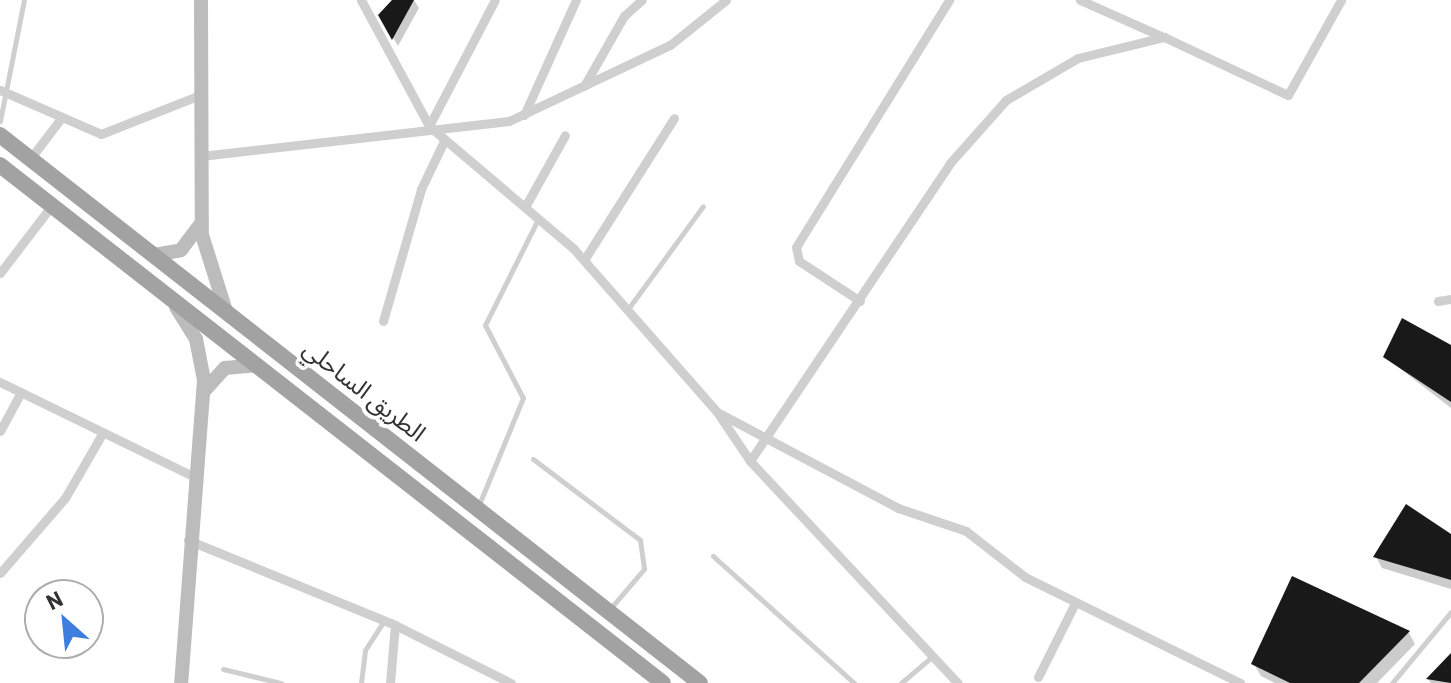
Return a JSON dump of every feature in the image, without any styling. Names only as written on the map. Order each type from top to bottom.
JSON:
[{"type":"highway","name":"الطريق الساحلي","points":[[0,135],[700,683]]},
{"type":"highway","name":"الطريق الساحلي","points":[[0,165],[164,295],[266,369],[663,683]]},
{"type":"main road","points":[[201,0],[202,219],[206,267],[226,311]]},
{"type":"main road","points":[[154,255],[189,244],[202,219]]},
{"type":"main road","points":[[164,295],[196,339],[203,394],[188,540],[181,683]]},
{"type":"main road","points":[[203,394],[225,368],[266,369]]},
{"type":"street","points":[[361,0],[429,126],[539,217],[584,260],[717,412],[750,461],[935,654],[958,683]]},
{"type":"street","points":[[429,126],[495,0]]},
{"type":"street","points":[[524,115],[576,0]]},
{"type":"street","points":[[584,86],[624,16],[642,0]]},
{"type":"street","points":[[201,156],[322,146],[429,126],[524,115],[670,45],[726,0]]},
{"type":"street","points":[[860,301],[799,261],[796,247],[949,0]]},
{"type":"street","points":[[1080,0],[1288,95],[1341,0]]},
{"type":"street","points":[[750,461],[767,441],[950,163],[1006,100],[1078,58],[1164,37]]},
{"type":"street","points":[[2,90],[59,121],[101,134],[200,95]]},
{"type":"street","points":[[584,260],[674,118]]},
{"type":"street","points":[[30,159],[59,121]]},
{"type":"street","points":[[525,207],[565,135]]},
{"type":"street","points":[[383,321],[421,189],[444,141]]},
{"type":"street","points":[[0,273],[52,205]]},
{"type":"street","points":[[1438,301],[1451,299]]},
{"type":"street","points":[[0,382],[193,476]]},
{"type":"street","points":[[0,431],[21,392]]},
{"type":"street","points":[[717,412],[898,508],[966,531],[1025,577],[1240,683]]},
{"type":"street","points":[[0,573],[65,498],[102,434]]},
{"type":"street","points":[[188,540],[384,620],[511,683]]},
{"type":"street","points":[[1038,677],[1075,603]]},
{"type":"street","points":[[390,683],[395,625]]},
{"type":"lane","points":[[0,121],[2,90],[24,0]]},
{"type":"lane","points":[[628,309],[703,206]]},
{"type":"lane","points":[[477,508],[523,398],[484,329],[539,217]]},
{"type":"lane","points":[[533,459],[644,548],[644,569],[608,611]]},
{"type":"lane","points":[[713,556],[854,683]]},
{"type":"lane","points":[[1392,683],[1451,612]]},
{"type":"lane","points":[[361,683],[365,650],[384,620]]},
{"type":"lane","points":[[901,683],[935,654]]},
{"type":"lane","points":[[223,669],[281,683]]},
{"type":"building","points":[[392,0],[414,0],[392,40],[378,15]]},
{"type":"building","points":[[1402,318],[1451,345],[1451,402],[1383,357]]},
{"type":"building","points":[[1406,504],[1451,534],[1451,580],[1373,557]]},
{"type":"building","points":[[1292,576],[1410,631],[1359,683],[1290,683],[1251,664]]},
{"type":"building","points":[[1451,653],[1451,683],[1426,679]]}]
